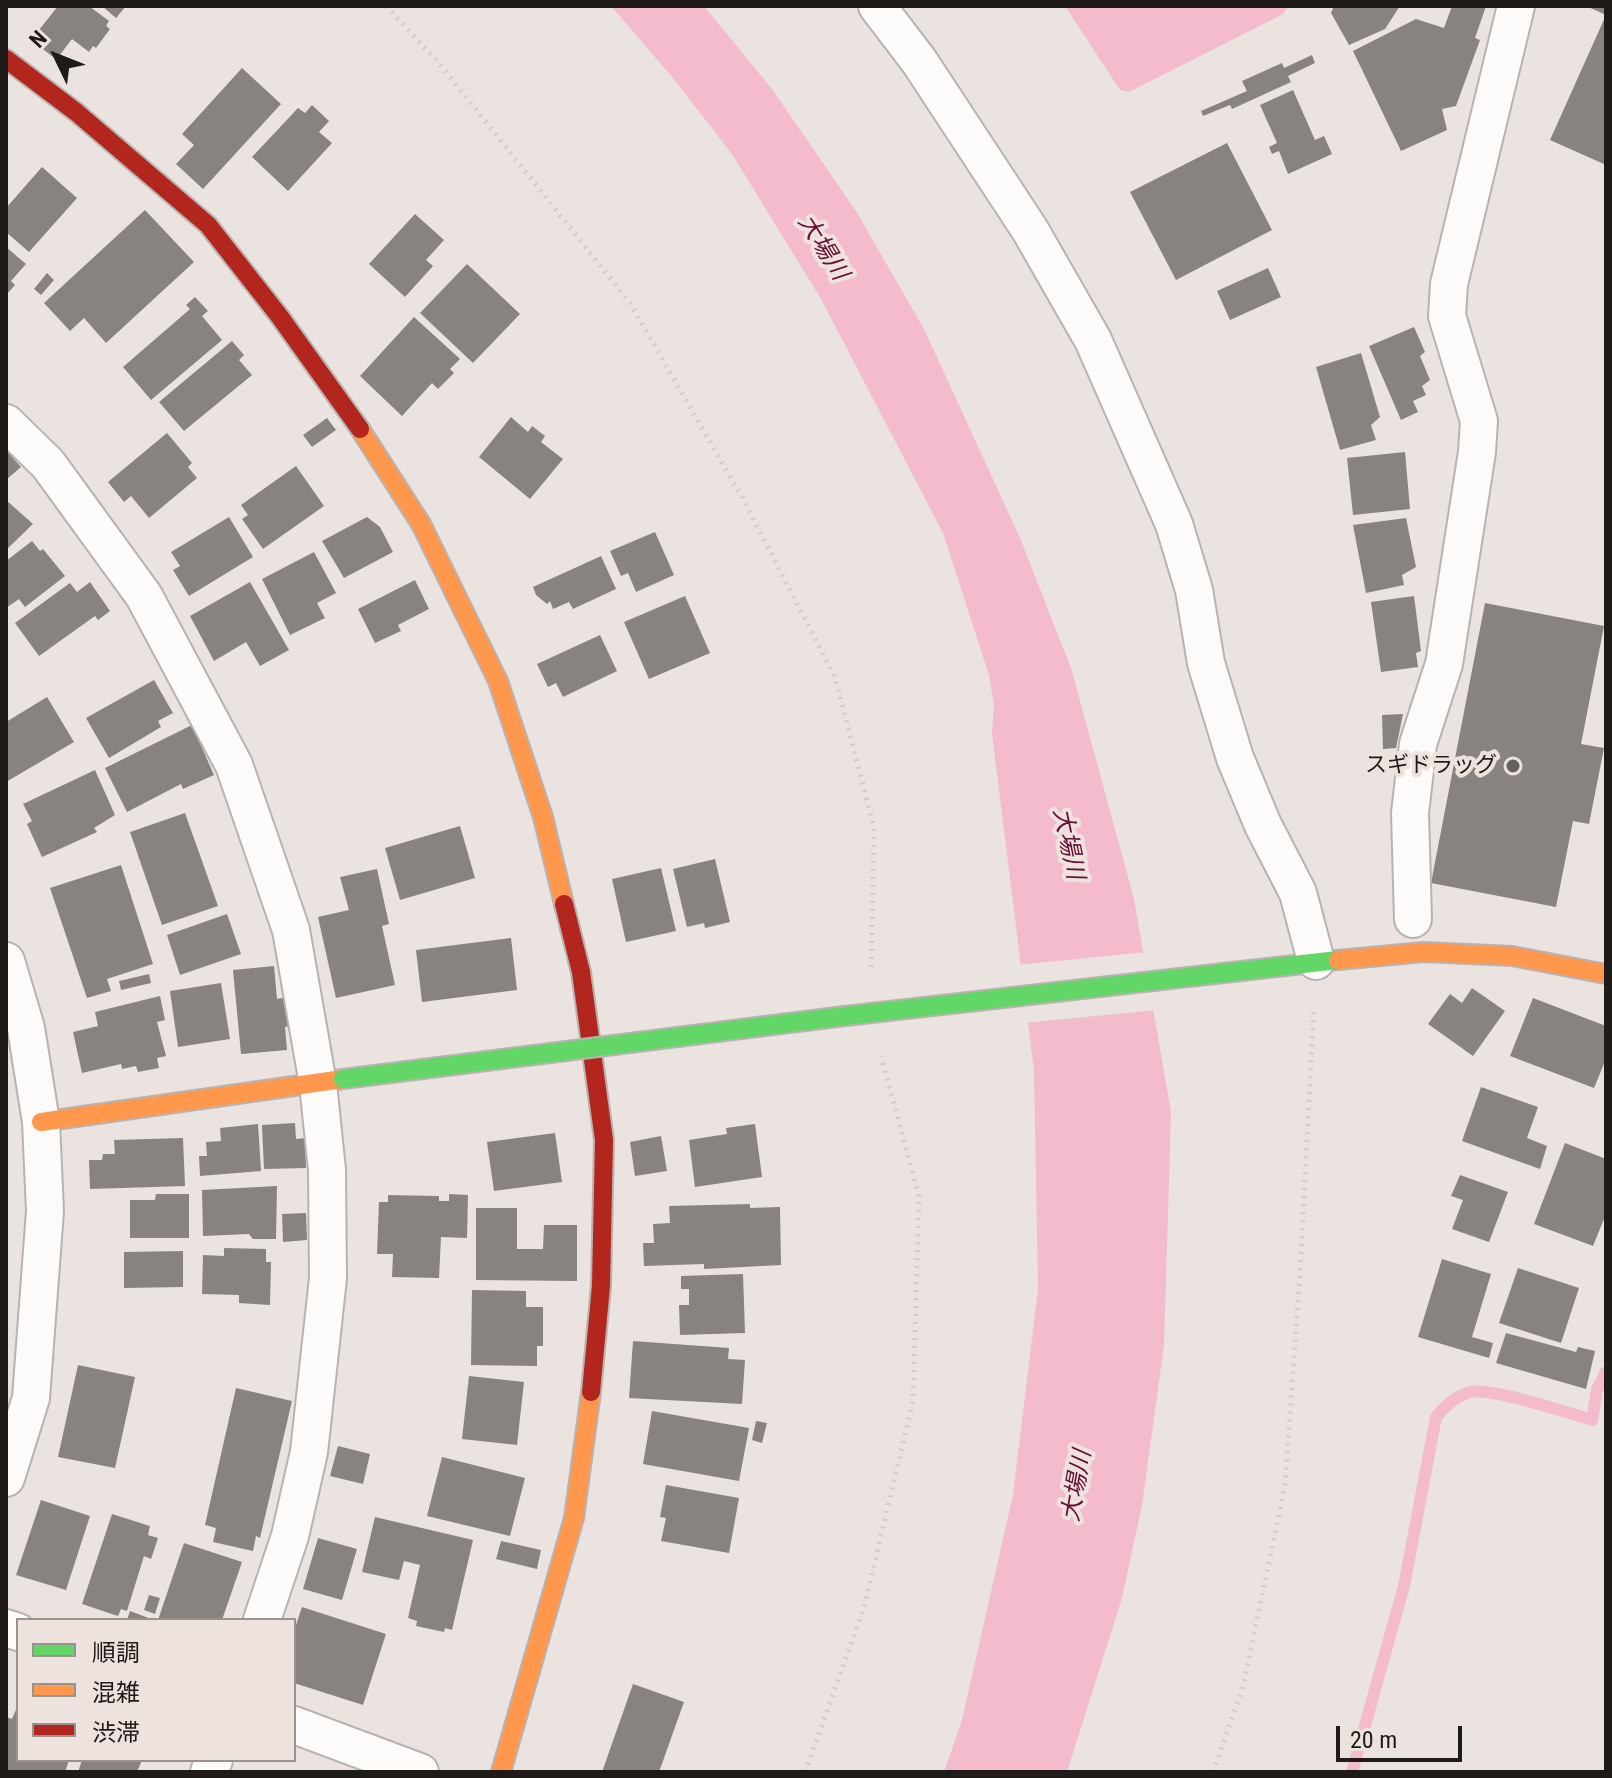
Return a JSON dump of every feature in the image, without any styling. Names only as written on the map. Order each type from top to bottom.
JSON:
[{"type":"street","points":[[877,6],[919,61],[1030,230],[1093,340],[1174,524],[1194,590],[1206,663],[1235,758],[1263,825],[1298,893],[1316,961]]},
{"type":"street","points":[[1413,919],[1410,813],[1418,744],[1444,664],[1477,452],[1479,421],[1447,316],[1449,284],[1516,6]]},
{"type":"street","points":[[6,59],[76,112],[208,225],[351,414],[421,524],[498,681],[543,817],[581,972],[604,1140],[601,1286],[587,1435],[574,1518],[524,1701],[501,1772]]},
{"type":"street","points":[[6,423],[48,464],[144,596],[234,765],[291,930],[330,1081],[328,1278],[322,1343],[306,1466],[290,1536],[263,1618]]},
{"type":"street","points":[[41,1122],[330,1081],[1316,961],[1424,952],[1512,956],[1606,974]]},
{"type":"street","points":[[6,961],[26,1028],[41,1122],[45,1211],[31,1398],[6,1478]]},
{"type":"street","points":[[296,1726],[420,1772]]},
{"type":"path","points":[[386,6],[438,62],[630,303],[742,497],[835,677],[874,828],[870,1014],[919,1196],[913,1401],[864,1608],[805,1772]]},
{"type":"path","points":[[1213,1772],[1243,1687],[1285,1485],[1300,1274],[1316,961]]},
{"type":"water","name":"大場川","points":[[611,6],[704,6],[772,89],[856,211],[924,329],[1020,538],[1071,668],[1134,899],[1171,1112],[1164,1345],[1142,1505],[1122,1598],[1067,1772],[944,1772],[962,1720],[1013,1495],[1038,1289],[1034,1071],[992,734],[994,705],[989,675],[943,533],[821,299],[732,154],[673,78]]},
{"type":"water","points":[[1065,6],[1289,6],[1283,14],[1129,92],[1120,90]]},
{"type":"pier","points":[[1147,952],[1157,1010],[1024,1023],[1017,965]]},
{"type":"building","points":[[58,6],[89,6],[109,21],[106,26],[110,29],[96,48],[93,46],[89,52],[72,39],[59,56],[56,53],[53,57],[31,40]]},
{"type":"building","points":[[102,6],[126,6],[116,18]]},
{"type":"building","points":[[1334,6],[1400,6],[1385,29],[1349,45],[1331,13]]},
{"type":"building","points":[[1452,6],[1486,6],[1475,38],[1480,40],[1456,106],[1442,109],[1447,130],[1401,151],[1353,51],[1416,19],[1444,28]]},
{"type":"building","points":[[1586,6],[1606,6],[1606,15]]},
{"type":"building","points":[[1606,15],[1606,165],[1550,140]]},
{"type":"building","points":[[1312,55],[1315,63],[1288,76],[1291,82],[1232,109],[1230,105],[1203,116],[1201,111],[1247,91],[1242,81],[1282,63],[1284,68]]},
{"type":"building","points":[[242,68],[281,104],[203,189],[176,164],[194,145],[182,134]]},
{"type":"building","points":[[1293,90],[1315,140],[1324,136],[1332,154],[1288,174],[1279,151],[1272,154],[1269,147],[1277,143],[1260,105]]},
{"type":"building","points":[[312,105],[329,121],[319,132],[332,143],[288,191],[252,157],[298,108],[305,113]]},
{"type":"building","points":[[1227,143],[1272,230],[1176,280],[1130,192]]},
{"type":"building","points":[[42,167],[77,198],[29,252],[6,232],[6,208]]},
{"type":"building","points":[[145,210],[194,262],[106,343],[84,318],[70,331],[44,303]]},
{"type":"building","points":[[415,214],[444,240],[426,260],[433,266],[405,297],[369,264]]},
{"type":"building","points":[[6,247],[26,264],[11,281],[15,285],[6,295]]},
{"type":"building","points":[[467,264],[520,314],[473,363],[420,313]]},
{"type":"building","points":[[1268,268],[1281,297],[1230,320],[1217,291]]},
{"type":"building","points":[[47,273],[54,280],[41,295],[34,289]]},
{"type":"building","points":[[195,297],[208,311],[202,316],[222,340],[151,400],[123,367],[190,309],[186,305]]},
{"type":"building","points":[[414,317],[460,359],[450,369],[454,373],[438,389],[432,383],[402,416],[360,376]]},
{"type":"building","points":[[1414,327],[1425,352],[1420,356],[1430,380],[1422,386],[1426,395],[1413,401],[1418,412],[1401,420],[1369,346]]},
{"type":"building","points":[[232,341],[244,355],[239,360],[252,375],[184,431],[159,402]]},
{"type":"building","points":[[1361,353],[1380,417],[1371,425],[1376,440],[1340,450],[1316,367]]},
{"type":"building","points":[[511,417],[528,432],[532,426],[545,436],[541,442],[563,459],[530,499],[479,457]]},
{"type":"building","points":[[327,418],[336,430],[312,447],[303,435]]},
{"type":"building","points":[[167,433],[192,463],[188,467],[197,478],[149,518],[131,496],[124,502],[108,482]]},
{"type":"building","points":[[6,450],[21,467],[6,480]]},
{"type":"building","points":[[1405,452],[1410,509],[1353,515],[1347,458]]},
{"type":"building","points":[[296,466],[324,506],[263,549],[242,519],[248,515],[241,505]]},
{"type":"building","points":[[6,500],[33,524],[6,550]]},
{"type":"building","points":[[229,517],[253,557],[189,596],[173,570],[180,566],[171,552]]},
{"type":"building","points":[[367,517],[380,527],[393,552],[344,578],[322,541]]},
{"type":"building","points":[[1406,518],[1416,567],[1402,575],[1404,585],[1366,593],[1353,525]]},
{"type":"building","points":[[655,532],[674,575],[636,592],[628,573],[621,576],[610,551]]},
{"type":"building","points":[[32,541],[40,551],[43,549],[65,576],[25,607],[19,599],[6,608],[6,561]]},
{"type":"building","points":[[314,552],[336,593],[317,603],[325,618],[290,635],[262,579]]},
{"type":"building","points":[[601,556],[616,589],[573,609],[569,602],[553,609],[550,601],[547,604],[536,595],[533,587]]},
{"type":"building","points":[[415,580],[429,609],[398,625],[401,631],[375,643],[358,609]]},
{"type":"building","points":[[90,582],[110,611],[98,620],[95,616],[39,656],[15,623],[70,583],[77,592]]},
{"type":"building","points":[[250,582],[289,650],[260,666],[246,642],[214,661],[190,616]]},
{"type":"building","points":[[685,596],[710,653],[649,679],[624,622]]},
{"type":"building","points":[[1414,596],[1421,651],[1416,653],[1418,667],[1381,672],[1371,602]]},
{"type":"building","points":[[1485,603],[1604,626],[1581,744],[1604,748],[1589,824],[1573,821],[1556,907],[1431,883]]},
{"type":"building","points":[[600,635],[617,671],[563,697],[556,683],[548,687],[537,664]]},
{"type":"building","points":[[154,680],[173,713],[158,721],[161,727],[109,758],[86,718]]},
{"type":"building","points":[[47,697],[74,742],[6,782],[6,722]]},
{"type":"building","points":[[1403,714],[1396,748],[1383,749],[1382,715]]},
{"type":"building","points":[[192,725],[214,775],[183,789],[181,784],[127,812],[105,768]]},
{"type":"building","points":[[95,770],[115,815],[94,828],[97,832],[42,857],[27,824],[32,821],[23,804]]},
{"type":"building","points":[[185,813],[218,906],[162,925],[130,832]]},
{"type":"building","points":[[460,826],[475,878],[400,900],[385,848]]},
{"type":"building","points":[[715,859],[730,922],[705,928],[704,923],[687,927],[673,869]]},
{"type":"building","points":[[121,865],[153,964],[107,979],[111,991],[87,998],[50,888]]},
{"type":"building","points":[[661,868],[676,931],[626,942],[612,879]]},
{"type":"building","points":[[377,869],[389,924],[382,926],[395,985],[336,998],[318,917],[349,910],[340,877]]},
{"type":"building","points":[[227,914],[241,954],[180,975],[167,935]]},
{"type":"building","points":[[511,938],[517,990],[422,1002],[416,950]]},
{"type":"building","points":[[274,966],[277,999],[288,997],[291,1026],[285,1027],[287,1050],[241,1054],[233,970]]},
{"type":"building","points":[[149,974],[151,983],[121,990],[119,981]]},
{"type":"building","points":[[221,983],[230,1039],[178,1047],[170,991]]},
{"type":"building","points":[[1472,988],[1505,1011],[1473,1056],[1428,1024],[1450,994],[1462,1003]]},
{"type":"building","points":[[160,996],[165,1020],[157,1022],[166,1056],[157,1058],[159,1068],[138,1072],[136,1066],[122,1069],[121,1064],[82,1073],[73,1032],[98,1026],[95,1012]]},
{"type":"building","points":[[1533,998],[1606,1026],[1606,1059],[1594,1088],[1510,1056]]},
{"type":"building","points":[[1481,1087],[1538,1107],[1527,1138],[1547,1146],[1540,1169],[1462,1141]]},
{"type":"building","points":[[295,1123],[296,1139],[305,1138],[306,1168],[264,1169],[262,1125]]},
{"type":"building","points":[[258,1124],[261,1171],[200,1176],[199,1156],[207,1156],[206,1142],[221,1141],[220,1128]]},
{"type":"building","points":[[755,1124],[762,1177],[695,1187],[689,1140],[727,1134],[726,1128]]},
{"type":"building","points":[[555,1133],[562,1182],[494,1191],[487,1142]]},
{"type":"building","points":[[661,1136],[667,1171],[635,1176],[630,1142]]},
{"type":"building","points":[[183,1138],[185,1186],[90,1189],[89,1160],[102,1160],[103,1154],[115,1154],[114,1140]]},
{"type":"building","points":[[1565,1143],[1606,1159],[1606,1214],[1593,1246],[1534,1224]]},
{"type":"building","points":[[1460,1175],[1508,1192],[1489,1242],[1452,1229],[1463,1200],[1451,1196]]},
{"type":"building","points":[[277,1186],[276,1239],[253,1239],[249,1234],[203,1236],[202,1190]]},
{"type":"building","points":[[156,1194],[189,1194],[189,1238],[130,1238],[130,1200],[155,1200]]},
{"type":"building","points":[[449,1194],[468,1195],[467,1238],[441,1237],[439,1278],[392,1277],[393,1254],[377,1254],[379,1202],[388,1202],[388,1195],[439,1196],[439,1201],[449,1201]]},
{"type":"building","points":[[750,1204],[750,1208],[780,1207],[781,1265],[704,1269],[704,1264],[644,1266],[643,1243],[654,1243],[653,1224],[670,1223],[669,1206]]},
{"type":"building","points":[[476,1208],[517,1208],[517,1249],[543,1249],[544,1225],[577,1225],[577,1281],[476,1280]]},
{"type":"building","points":[[306,1213],[307,1240],[283,1242],[282,1214]]},
{"type":"building","points":[[224,1248],[266,1249],[266,1262],[271,1262],[270,1305],[239,1303],[239,1295],[202,1294],[203,1255],[224,1256]]},
{"type":"building","points":[[183,1251],[183,1287],[124,1288],[124,1252]]},
{"type":"building","points":[[1442,1259],[1491,1274],[1472,1337],[1493,1343],[1489,1358],[1418,1337]]},
{"type":"building","points":[[1518,1268],[1579,1288],[1561,1343],[1499,1323]]},
{"type":"building","points":[[743,1274],[745,1333],[680,1335],[679,1305],[689,1305],[689,1289],[681,1289],[681,1276]]},
{"type":"building","points":[[472,1290],[526,1291],[526,1307],[543,1307],[543,1346],[537,1346],[537,1366],[471,1365]]},
{"type":"building","points":[[1506,1333],[1576,1352],[1578,1347],[1595,1351],[1586,1389],[1496,1363]]},
{"type":"building","points":[[633,1341],[729,1348],[728,1359],[745,1360],[742,1404],[629,1398]]},
{"type":"building","points":[[78,1365],[135,1377],[115,1468],[58,1457]]},
{"type":"building","points":[[469,1376],[524,1382],[517,1445],[462,1439]]},
{"type":"building","points":[[236,1388],[292,1401],[260,1538],[256,1536],[253,1551],[213,1542],[216,1528],[205,1525]]},
{"type":"building","points":[[652,1411],[749,1428],[739,1481],[643,1464]]},
{"type":"building","points":[[756,1421],[767,1423],[762,1443],[752,1440]]},
{"type":"building","points":[[338,1446],[370,1454],[363,1484],[330,1476]]},
{"type":"building","points":[[442,1457],[525,1478],[510,1536],[427,1516]]},
{"type":"building","points":[[666,1485],[739,1498],[729,1553],[661,1541],[666,1518],[660,1517]]},
{"type":"building","points":[[41,1500],[90,1516],[66,1590],[16,1575]]},
{"type":"building","points":[[112,1514],[150,1526],[148,1535],[158,1538],[151,1559],[144,1556],[127,1611],[121,1609],[118,1616],[82,1604]]},
{"type":"building","points":[[375,1517],[473,1540],[452,1630],[445,1628],[444,1632],[416,1626],[417,1621],[408,1618],[420,1565],[404,1561],[399,1580],[362,1572]]},
{"type":"building","points":[[318,1538],[357,1549],[342,1600],[303,1589]]},
{"type":"building","points":[[501,1541],[541,1550],[537,1569],[496,1559]]},
{"type":"building","points":[[184,1543],[242,1562],[223,1618],[159,1618]]},
{"type":"building","points":[[149,1595],[160,1598],[155,1614],[144,1610]]},
{"type":"building","points":[[302,1607],[386,1634],[363,1705],[296,1684],[296,1625]]},
{"type":"building","points":[[130,1611],[149,1618],[128,1618]]},
{"type":"building","points":[[633,1684],[684,1702],[659,1772],[602,1772]]},
{"type":"building","points":[[16,1710],[16,1762],[68,1762],[65,1772],[6,1772],[6,1717],[12,1719]]},
{"type":"building","points":[[81,1762],[141,1762],[137,1772],[78,1772]]},
{"type":"waterway","points":[[1352,1772],[1404,1586],[1436,1417],[1460,1396],[1480,1391],[1592,1420],[1597,1390],[1606,1372]]},
{"type":"traffic: fast","points":[[845,1016],[1338,960]]},
{"type":"traffic: fast","points":[[343,1079],[845,1016]]},
{"type":"traffic: slow","points":[[360,429],[421,524],[498,681],[543,817],[564,904]]},
{"type":"traffic: slow","points":[[1338,960],[1424,952],[1512,956],[1606,974]]},
{"type":"traffic: slow","points":[[41,1122],[343,1079]]},
{"type":"traffic: slow","points":[[501,1772],[574,1518],[591,1392]]},
{"type":"traffic: jam","points":[[6,59],[76,112],[208,225],[280,317],[360,429]]},
{"type":"traffic: jam","points":[[564,904],[581,972],[604,1140],[601,1286],[591,1392]]},
{"type":"place","name":"スギドラッグ","points":[[1513,766]]}]
